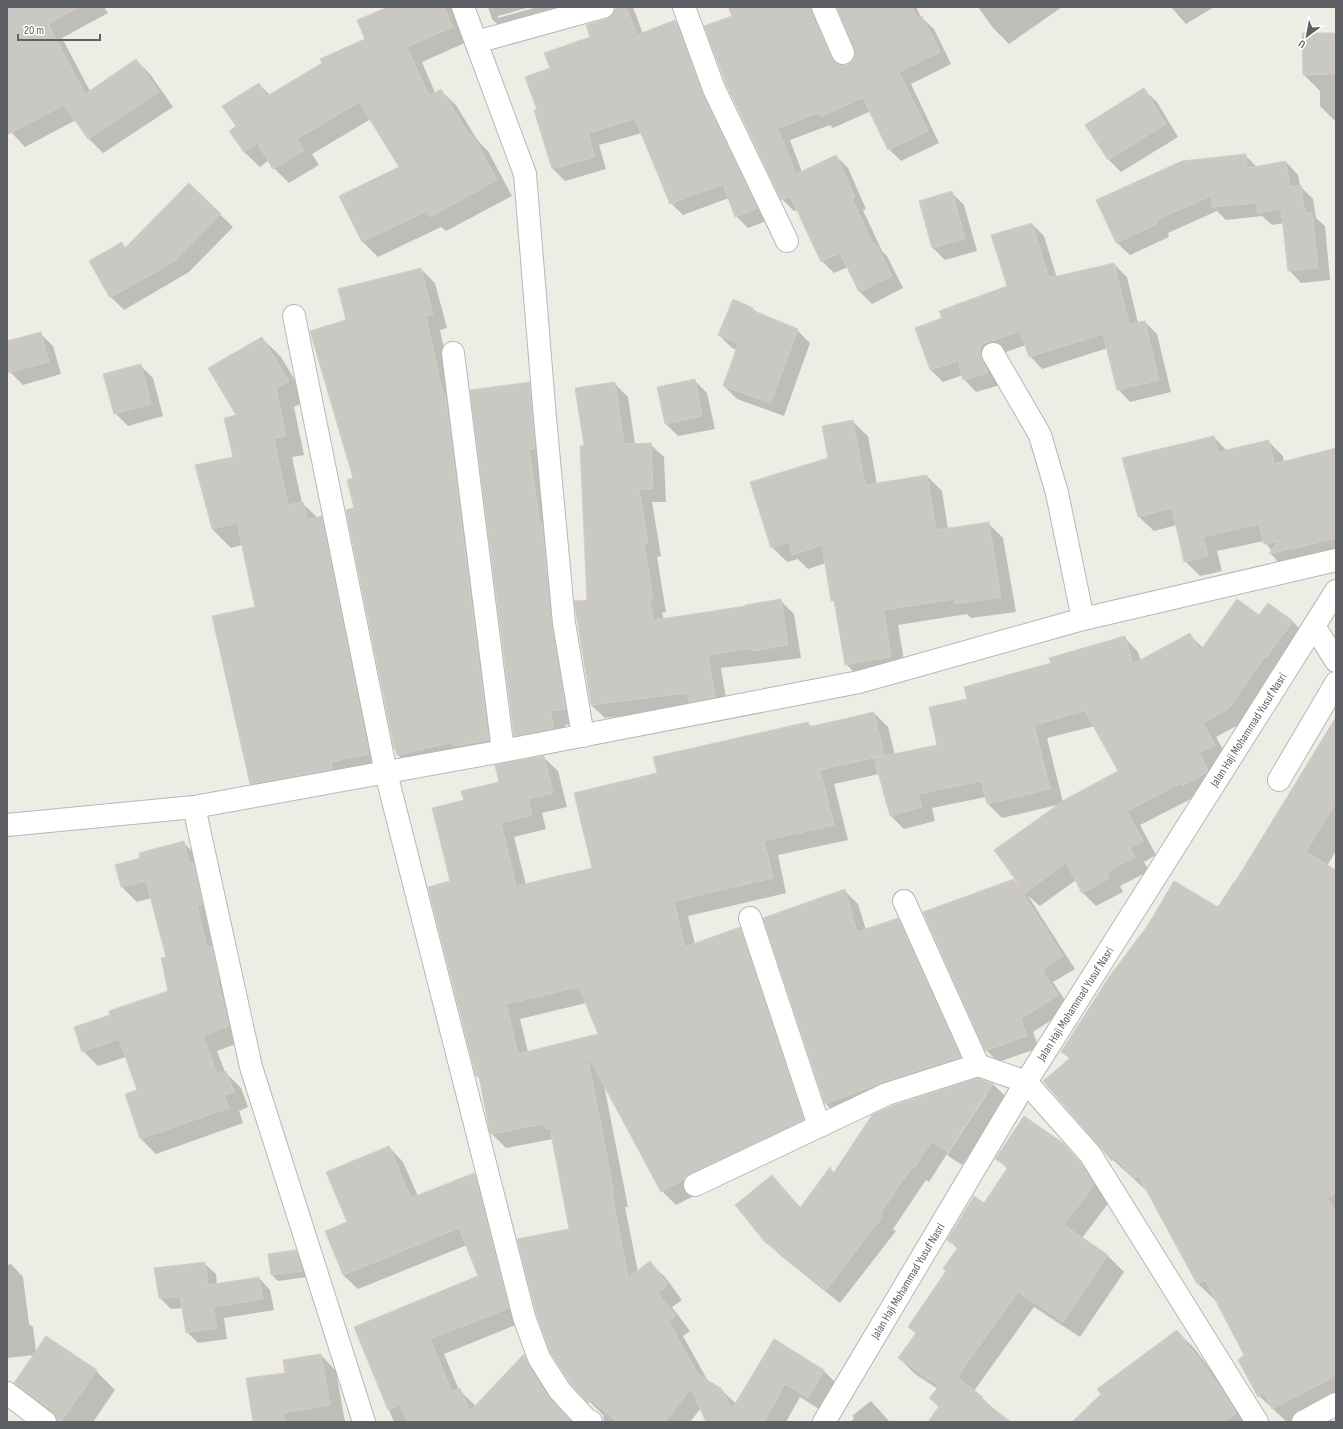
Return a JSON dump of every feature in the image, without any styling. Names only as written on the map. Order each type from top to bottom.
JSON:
[{"type":"street","points":[[463,7],[525,174],[564,623],[583,736]]},
{"type":"street","points":[[476,42],[603,7]]},
{"type":"street","points":[[684,7],[714,89],[787,241]]},
{"type":"street","points":[[823,7],[843,53]]},
{"type":"street","points":[[294,316],[386,773],[524,1317],[540,1358],[560,1391],[586,1419],[592,1422]]},
{"type":"street","points":[[453,353],[503,751]]},
{"type":"street","points":[[993,354],[1040,435],[1057,493],[1083,619]]},
{"type":"street","points":[[7,825],[194,807],[583,736],[859,682],[1083,619],[1336,560]]},
{"type":"street","name":"Jalan Haji Mohammad Yusuf Nasri","points":[[824,1422],[1026,1082],[1336,591]]},
{"type":"street","points":[[1314,626],[1336,661]]},
{"type":"street","points":[[1279,780],[1336,683]]},
{"type":"street","points":[[194,807],[251,1067],[364,1422]]},
{"type":"street","points":[[904,901],[978,1065]]},
{"type":"street","points":[[750,918],[819,1126]]},
{"type":"street","points":[[695,1184],[886,1094],[978,1065],[1026,1082],[1090,1154],[1257,1422]]},
{"type":"street","points":[[7,1393],[45,1422]]},
{"type":"street","points":[[1303,1422],[1336,1404]]},
{"type":"building","points":[[7,7],[79,7],[48,24],[85,94],[136,59],[159,92],[88,139],[64,105],[7,135]]},
{"type":"building","points":[[388,7],[444,7],[453,27],[407,47],[429,96],[441,89],[470,136],[472,134],[497,180],[430,217],[427,211],[362,242],[339,196],[399,167],[359,102],[297,139],[304,150],[273,169],[257,143],[244,152],[229,131],[236,126],[222,106],[259,83],[267,96],[322,63],[320,59],[365,39],[357,20]]},
{"type":"building","points":[[626,7],[637,35],[675,20],[703,94],[758,208],[735,217],[723,184],[670,204],[635,119],[588,133],[595,157],[552,169],[534,110],[537,110],[525,77],[550,68],[544,53],[590,37],[586,25],[607,19],[615,10]]},
{"type":"building","points":[[728,7],[811,7],[832,58],[836,63],[842,65],[848,65],[853,61],[855,54],[837,7],[911,7],[918,18],[922,16],[940,52],[899,72],[928,131],[888,150],[863,98],[821,116],[819,113],[778,128],[796,174],[836,155],[855,197],[852,198],[873,244],[875,243],[892,276],[859,292],[840,253],[821,262],[790,196],[781,200],[726,84],[704,26],[732,16]]},
{"type":"building","points":[[1302,33],[1336,33],[1336,74],[1303,75]]},
{"type":"building","points":[[1144,88],[1166,124],[1108,160],[1085,125]]},
{"type":"building","points":[[1246,154],[1247,168],[1286,161],[1290,187],[1301,185],[1305,213],[1312,212],[1318,268],[1288,271],[1281,209],[1258,213],[1256,203],[1212,207],[1211,196],[1156,220],[1157,224],[1116,243],[1096,200],[1182,161]]},
{"type":"building","points":[[189,183],[221,214],[176,260],[110,298],[89,261],[122,242],[125,248]]},
{"type":"building","points":[[952,191],[965,239],[932,248],[919,201]]},
{"type":"building","points":[[1032,223],[1049,278],[1114,263],[1129,324],[1145,321],[1159,380],[1117,390],[1103,334],[1029,357],[1020,331],[980,345],[982,360],[988,373],[963,380],[958,361],[930,370],[915,328],[942,318],[939,311],[1007,286],[991,235]]},
{"type":"building","points":[[421,268],[433,314],[426,316],[443,394],[445,393],[489,740],[453,746],[453,742],[397,755],[394,748],[346,510],[354,508],[347,480],[353,478],[310,331],[346,320],[338,289]]},
{"type":"building","points":[[733,299],[753,308],[752,310],[798,329],[771,403],[723,386],[738,344],[718,335]]},
{"type":"building","points":[[41,332],[49,362],[7,373],[7,341]]},
{"type":"building","points":[[262,337],[289,381],[276,388],[286,436],[274,439],[288,505],[303,502],[307,520],[322,516],[369,754],[331,762],[332,769],[250,784],[212,616],[255,607],[237,523],[212,529],[195,465],[233,457],[224,418],[236,415],[208,368]]},
{"type":"building","points":[[141,364],[151,404],[114,414],[103,374]]},
{"type":"building","points":[[695,379],[702,416],[665,424],[657,387]]},
{"type":"building","points":[[530,382],[535,449],[529,449],[540,524],[542,523],[552,625],[566,709],[551,711],[553,728],[514,736],[470,390]]},
{"type":"building","points":[[615,382],[624,444],[651,443],[653,489],[639,489],[648,543],[644,544],[653,598],[649,599],[654,620],[781,599],[788,645],[753,651],[752,648],[708,655],[715,697],[689,702],[687,693],[591,705],[574,601],[587,600],[580,446],[584,445],[575,388]]},
{"type":"building","points":[[853,420],[865,485],[927,475],[936,530],[989,522],[1001,597],[955,604],[955,599],[884,610],[891,657],[845,665],[834,600],[831,601],[822,545],[792,555],[789,542],[771,548],[750,482],[828,458],[822,426]]},
{"type":"building","points":[[1214,436],[1218,452],[1269,440],[1274,464],[1336,448],[1336,538],[1269,554],[1278,541],[1264,544],[1259,524],[1203,537],[1208,556],[1184,562],[1172,508],[1138,517],[1122,458]]},
{"type":"building","points":[[1237,599],[1259,615],[1268,603],[1293,621],[1228,709],[1203,723],[1215,745],[1199,753],[1208,770],[1206,773],[1182,786],[1181,783],[1127,811],[1143,841],[1130,848],[1135,857],[1107,872],[1110,878],[1082,893],[1066,863],[1025,893],[994,850],[1066,799],[1118,771],[1085,711],[1034,725],[1050,789],[987,804],[981,781],[918,794],[922,807],[890,816],[874,758],[937,745],[929,707],[967,699],[964,687],[1051,663],[1049,658],[1125,636],[1133,664],[1190,633],[1200,651]]},
{"type":"building","points":[[874,712],[884,755],[820,770],[834,825],[764,841],[773,878],[674,901],[685,947],[740,927],[804,1120],[690,1174],[661,1192],[587,1054],[614,1193],[612,1193],[628,1278],[650,1261],[668,1285],[658,1293],[676,1316],[669,1322],[698,1374],[722,1389],[732,1409],[774,1339],[824,1370],[808,1398],[785,1384],[764,1422],[706,1422],[691,1388],[665,1422],[617,1422],[591,1400],[588,1403],[570,1383],[550,1352],[536,1313],[517,1239],[569,1229],[550,1128],[546,1129],[544,1124],[490,1134],[479,1076],[476,1076],[428,887],[450,881],[432,808],[464,800],[461,791],[499,782],[495,765],[544,756],[553,793],[528,799],[532,815],[501,823],[516,886],[592,868],[574,793],[657,773],[653,757],[808,722],[809,727]],"holes":[[[579,987],[598,1034],[518,1054],[506,1004]]]},
{"type":"building","points":[[1336,717],[1336,802],[1306,852],[1336,870],[1336,1194],[1327,1198],[1336,1214],[1336,1376],[1272,1409],[1264,1392],[1258,1397],[1238,1360],[1244,1355],[1205,1280],[1197,1284],[1138,1175],[1134,1179],[1115,1157],[1112,1161],[1043,1081],[1070,1058],[1061,1052],[1109,977],[1148,925],[1174,881],[1218,907],[1235,882]]},
{"type":"building","points":[[184,841],[189,863],[193,862],[203,904],[197,906],[207,947],[212,946],[219,979],[217,979],[229,1026],[203,1036],[217,1074],[226,1071],[234,1092],[224,1095],[229,1108],[140,1139],[125,1094],[137,1090],[119,1039],[82,1052],[74,1027],[110,1015],[109,1011],[168,991],[161,958],[166,957],[146,881],[121,887],[115,865],[140,858],[139,853]]},
{"type":"building","points":[[1014,879],[1063,956],[1042,970],[1058,995],[1021,1019],[1027,1036],[985,1051],[923,912]]},
{"type":"building","points":[[845,889],[857,932],[898,918],[961,1057],[883,1082],[825,1104],[763,918]]},
{"type":"building","points":[[978,1078],[993,1084],[948,1152],[932,1141],[914,1168],[912,1167],[880,1214],[883,1216],[826,1290],[765,1242],[735,1205],[772,1175],[800,1208],[830,1167],[833,1174],[872,1115],[892,1106]]},
{"type":"building","points":[[1024,1116],[1063,1143],[1080,1162],[1094,1185],[1064,1225],[1108,1255],[1063,1322],[1018,1292],[957,1377],[983,1397],[981,1399],[1011,1422],[928,1422],[939,1406],[929,1398],[939,1386],[898,1358],[916,1333],[908,1327],[946,1271],[943,1269],[958,1247],[947,1240],[974,1196],[984,1203],[1008,1167],[995,1159]]},
{"type":"building","points":[[389,1146],[411,1198],[474,1173],[475,1175],[509,1308],[430,1339],[452,1392],[460,1388],[470,1411],[524,1354],[528,1365],[549,1398],[572,1422],[407,1422],[400,1405],[388,1410],[354,1327],[478,1276],[459,1228],[343,1275],[325,1231],[347,1222],[326,1172]]},
{"type":"building","points":[[296,1250],[302,1271],[271,1275],[268,1254]]},
{"type":"building","points":[[205,1262],[208,1285],[259,1277],[263,1299],[213,1307],[217,1328],[186,1333],[180,1296],[159,1298],[154,1268]]},
{"type":"building","points":[[1177,1330],[1219,1385],[1236,1413],[1224,1422],[1072,1422],[1101,1394],[1097,1389]]},
{"type":"building","points":[[46,1336],[97,1370],[61,1422],[57,1422],[53,1412],[14,1383]]},
{"type":"building","points":[[321,1354],[330,1405],[283,1413],[285,1422],[253,1422],[246,1378],[285,1373],[283,1360]]}]
